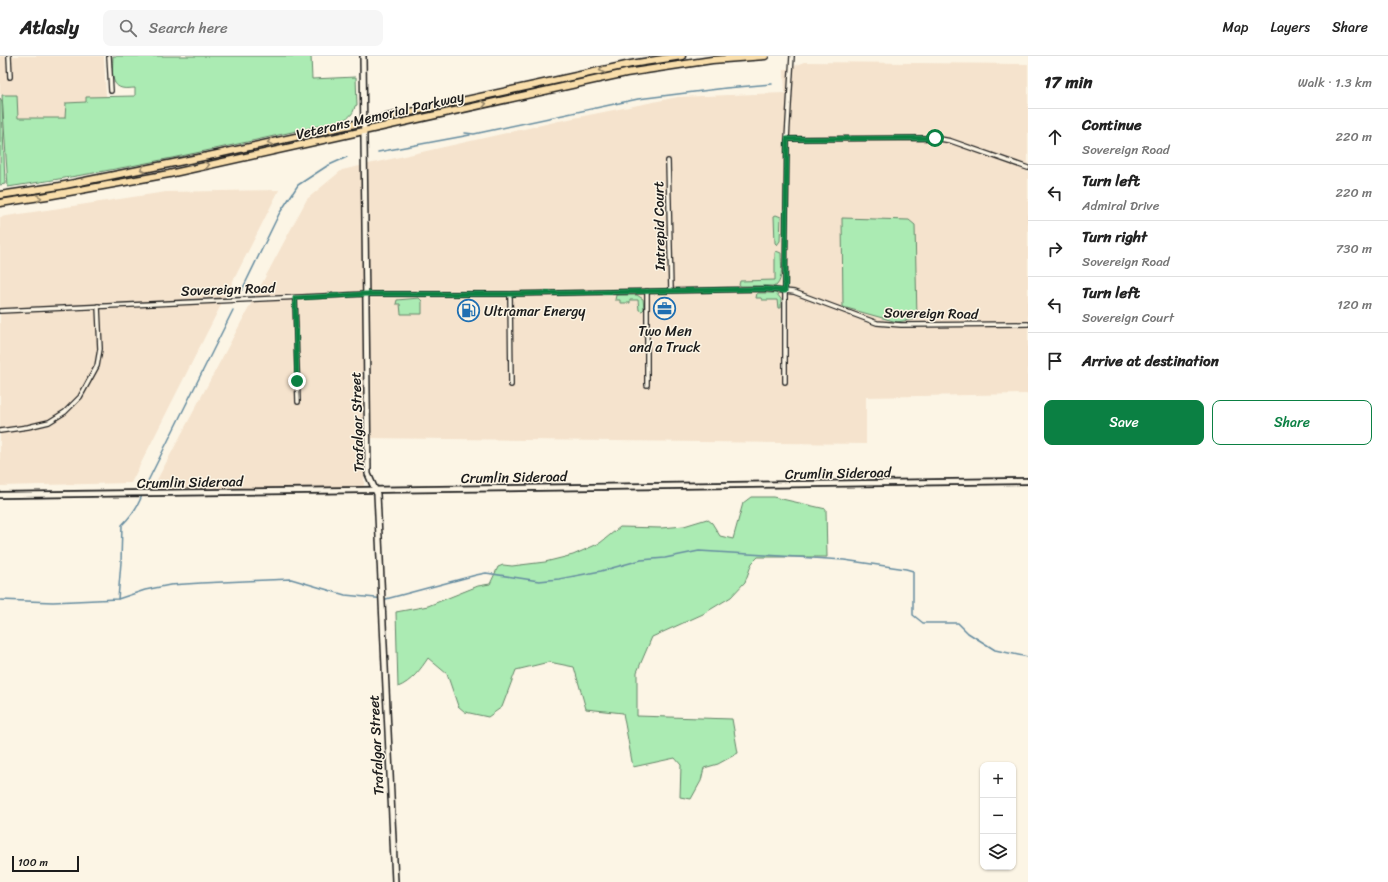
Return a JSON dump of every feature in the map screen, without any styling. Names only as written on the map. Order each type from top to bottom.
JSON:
[{"type":"highway","name":"Veterans Memorial Parkway","points":[[0,195],[60,186],[213,155],[631,64],[682,56]]},
{"type":"highway","name":"Veterans Memorial Parkway","points":[[0,204],[169,174],[626,73],[712,60],[765,56]]},
{"type":"main road","name":"Trafalgar Street","points":[[363,56],[368,474],[377,494],[395,882]]},
{"type":"street","points":[[9,56],[10,77]]},
{"type":"street","points":[[109,56],[111,91]]},
{"type":"street","points":[[785,382],[787,139],[792,56]]},
{"type":"street","points":[[787,139],[935,138],[951,141],[1028,168]]},
{"type":"street","name":"Intrepid Court","points":[[668,161],[671,290]]},
{"type":"street","name":"Sovereign Road","points":[[0,311],[366,294],[510,294],[765,289],[794,292],[877,323],[901,325],[1028,324]]},
{"type":"street","points":[[647,291],[647,386]]},
{"type":"street","points":[[510,294],[511,385]]},
{"type":"street","points":[[295,298],[298,402]]},
{"type":"street","points":[[0,431],[49,422],[65,412],[80,397],[97,366],[100,350],[98,306]]},
{"type":"street","name":"Crumlin Sideroad","points":[[0,495],[1028,481]]},
{"type":"shaded area","points":[[0,56],[104,56],[106,97],[87,97],[86,102],[65,118],[18,118],[0,94]]},
{"type":"shaded area","points":[[805,62],[1028,64],[1028,394],[866,397],[866,444],[364,438],[364,488],[151,491],[307,199],[342,170],[559,121],[678,97],[785,93],[784,70]]},
{"type":"shaded area","points":[[279,190],[131,483],[0,486],[0,217],[166,192]]},
{"type":"green space","points":[[113,56],[311,56],[312,79],[356,77],[357,105],[355,106],[351,115],[336,122],[172,158],[90,174],[8,187],[2,95],[17,95],[18,118],[65,118],[66,103],[86,102],[86,97],[135,96],[135,88],[122,88],[115,83],[112,70]]},
{"type":"green space","points":[[0,98],[2,101],[5,184],[0,185]]},
{"type":"green space","points":[[776,215],[781,217],[780,241],[777,245],[775,243],[774,216]]},
{"type":"green space","points":[[842,218],[909,220],[915,225],[917,319],[897,322],[843,307]]},
{"type":"green space","points":[[776,251],[781,253],[782,266],[779,283],[776,286],[739,285],[740,281],[775,280]]},
{"type":"green space","points":[[757,293],[776,293],[781,299],[781,308],[778,308],[777,300],[762,300],[761,298],[756,298]]},
{"type":"green space","points":[[616,295],[637,295],[643,299],[644,309],[642,311],[639,310],[638,300],[630,300],[630,303],[620,303],[620,300],[615,300]]},
{"type":"green space","points":[[419,298],[422,301],[422,314],[401,314],[400,304],[396,304],[397,300]]},
{"type":"green space","points":[[751,497],[773,497],[826,509],[827,557],[758,557],[752,563],[745,582],[731,597],[703,614],[652,637],[637,672],[637,716],[732,719],[738,753],[718,764],[704,768],[701,781],[691,799],[680,797],[681,765],[675,758],[633,767],[623,713],[586,709],[574,667],[549,662],[516,670],[502,707],[488,717],[465,712],[458,706],[447,674],[428,658],[411,679],[398,687],[396,612],[428,606],[478,586],[490,584],[498,567],[503,565],[512,566],[545,562],[573,555],[600,543],[620,527],[661,528],[684,526],[707,519],[712,523],[720,536],[733,539],[743,503]]},
{"type":"waterway","points":[[465,133],[474,134],[638,99],[772,84]]},
{"type":"waterway","points":[[378,152],[470,135]]},
{"type":"waterway","points":[[242,290],[279,214],[298,185],[327,166],[347,157]]},
{"type":"waterway","points":[[143,491],[233,310]]},
{"type":"waterway","points":[[118,599],[122,525],[134,511],[142,495]]},
{"type":"waterway","points":[[0,600],[53,602],[118,599],[145,590],[170,585],[291,579],[345,595],[386,599],[486,573],[539,581],[559,579],[601,571],[641,560],[665,558],[699,551],[844,560],[913,571],[913,615],[923,623],[958,623],[968,633],[995,650],[1028,657]]},
{"type":"place","name":"Two Men and a Truck","points":[[665,309]]},
{"type":"place","name":"Ultramar Energy","points":[[469,311]]},
{"type":"route","points":[[297,381],[295,298],[366,294],[510,294],[765,289],[785,291],[787,139],[845,140],[935,138]]}]
